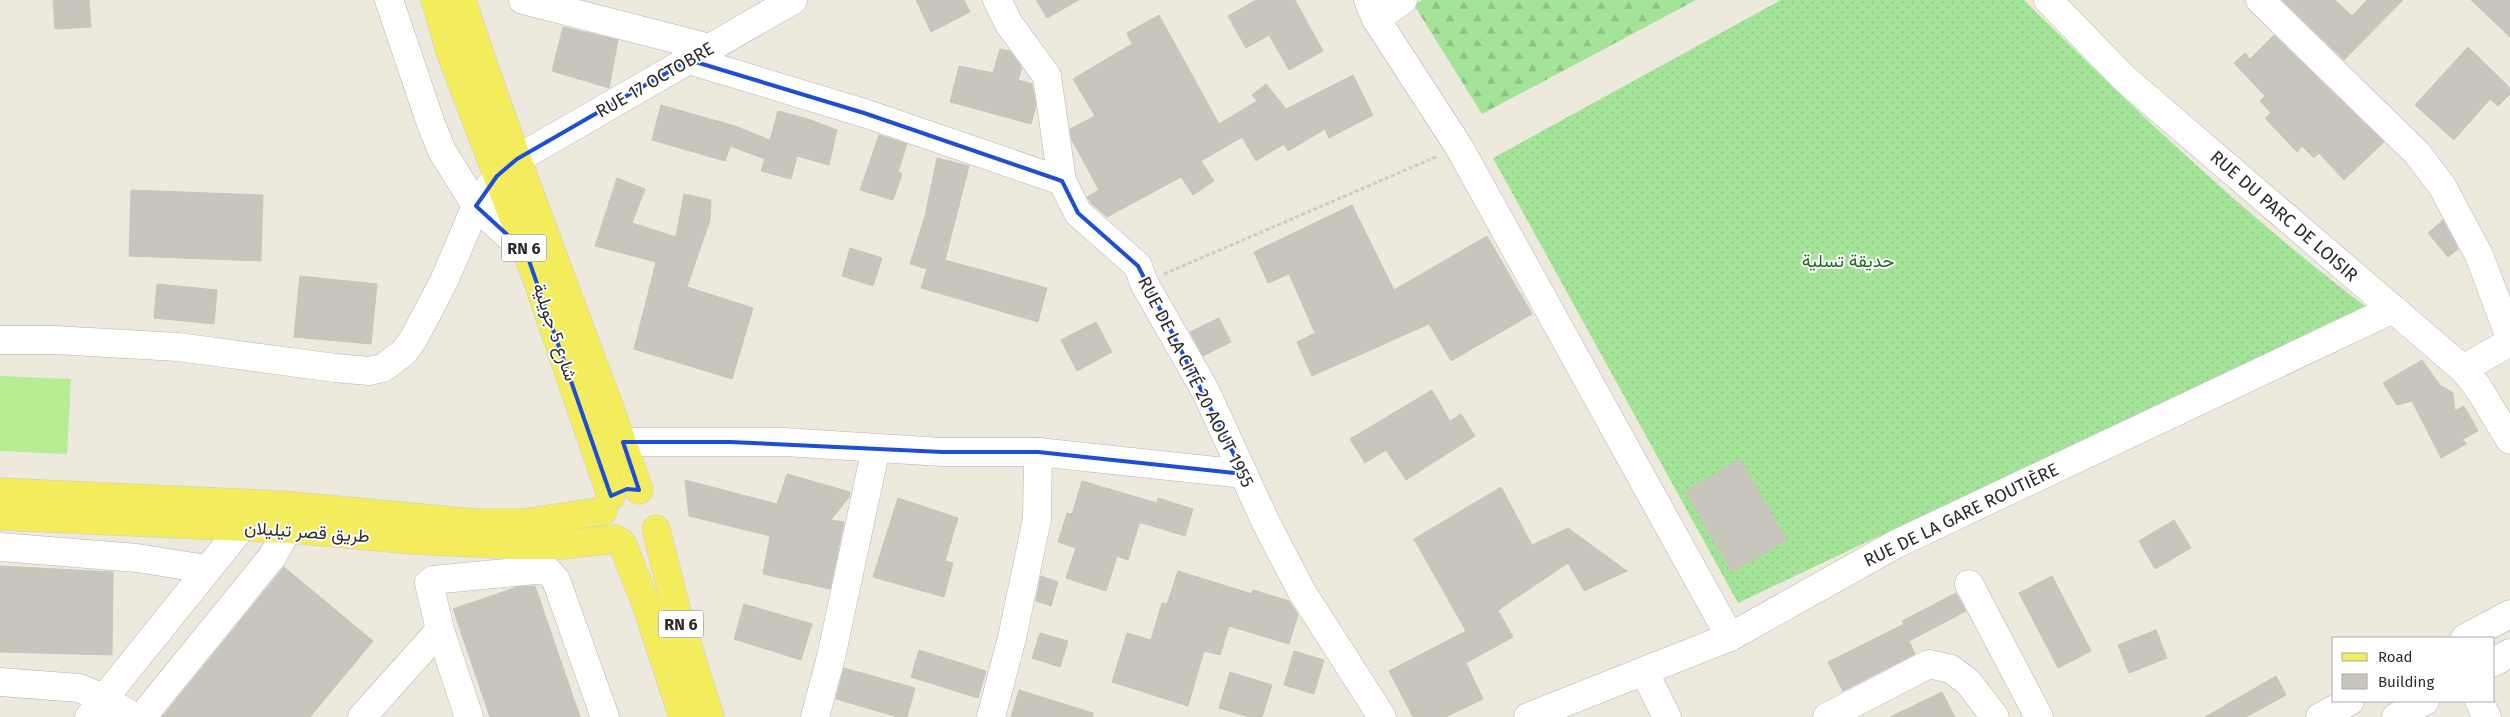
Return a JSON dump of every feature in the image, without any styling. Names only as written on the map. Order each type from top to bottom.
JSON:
[{"type":"main road","name":"شارع 5 جويلية","points":[[435,0],[451,54],[506,168],[623,442],[639,490]]},
{"type":"main road","name":"شارع 5 جويلية","points":[[462,0],[526,252],[607,504]]},
{"type":"main road","points":[[627,489],[639,490],[651,497],[656,504],[659,512],[656,529],[644,541],[629,544],[618,541],[605,527],[607,504],[627,489]]},
{"type":"main road","name":"طريق قصر تيليلان","points":[[0,492],[255,505],[295,518],[433,542],[563,545],[618,541]]},
{"type":"main road","name":"طريق قصر تيليلان","points":[[0,516],[241,528],[295,518],[523,523],[607,504]]},
{"type":"main road","name":"RN 6","points":[[656,529],[677,612],[710,717]]},
{"type":"main road","name":"RN 6","points":[[618,541],[645,601],[683,717]]},
{"type":"street","points":[[389,0],[430,124],[442,151],[476,206],[526,252]]},
{"type":"street","points":[[523,0],[699,54],[1062,181]]},
{"type":"street","name":"RUE 17 OCTOBRE","points":[[506,168],[793,0]]},
{"type":"street","name":"RUE DE LA CITÉ 20 AOUT 1955","points":[[997,0],[1009,24],[1048,76],[1062,181],[1078,213],[1138,266],[1144,283],[1206,392],[1266,523],[1302,592],[1382,717]]},
{"type":"street","points":[[1403,0],[1372,10],[1459,147],[1730,637]]},
{"type":"street","name":"RUE DU PARC DE LOISIR","points":[[2048,0],[2125,79],[2463,369],[2477,386],[2510,440]]},
{"type":"street","points":[[2260,0],[2417,153],[2442,186],[2479,255],[2508,332],[2503,346],[2463,369]]},
{"type":"street","points":[[0,340],[55,340],[178,348],[335,368],[369,371],[382,368],[402,354],[413,340],[444,281],[476,206],[506,168]]},
{"type":"street","name":"RUE DE LA GARE ROUTIÈRE","points":[[1528,717],[1730,637],[1896,544],[2393,309]]},
{"type":"street","points":[[623,442],[784,442],[942,452],[1038,452],[1244,474]]},
{"type":"street","points":[[815,717],[831,657],[876,448]]},
{"type":"street","points":[[991,717],[1012,638],[1037,519],[1038,452]]},
{"type":"street","points":[[96,708],[206,569],[241,528],[255,505]]},
{"type":"street","points":[[142,717],[272,557],[295,518]]},
{"type":"street","points":[[0,547],[137,558],[206,569]]},
{"type":"street","points":[[469,717],[440,630],[429,586],[432,580],[535,570],[548,571],[556,580],[605,717]]},
{"type":"street","points":[[1969,584],[2039,717]]},
{"type":"street","points":[[2467,637],[2510,614]]},
{"type":"street","points":[[362,717],[440,630]]},
{"type":"street","points":[[2495,661],[2510,653]]},
{"type":"street","points":[[1828,717],[1929,664],[1951,669],[1968,682],[1995,717]]},
{"type":"street","points":[[1644,671],[1667,717]]},
{"type":"street","points":[[0,682],[60,685],[79,688],[96,708],[134,717]]},
{"type":"street","points":[[2320,717],[2348,702]]},
{"type":"street","points":[[2396,717],[2423,702]]},
{"type":"street","points":[[2480,702],[2487,717]]},
{"type":"path","points":[[1144,283],[1459,147]]},
{"type":"highlighted area","points":[[689,60],[864,113],[1062,181],[1078,213],[1138,266],[1244,474],[1038,452],[942,452],[730,442],[623,442],[639,490],[627,489],[611,496],[526,252],[476,206],[497,176],[517,159]]},
{"type":"green space","points":[[1422,0],[1696,0],[1482,114],[1414,5]]},
{"type":"green space","name":"حديقة تسلية","points":[[1781,0],[2024,0],[2189,159],[2275,234],[2365,306],[1738,603],[1493,158]]},
{"type":"green space","points":[[0,376],[71,379],[67,454],[0,451]]},
{"type":"building","points":[[53,0],[89,0],[91,27],[55,29]]},
{"type":"building","points":[[916,0],[964,0],[970,12],[931,32]]},
{"type":"building","points":[[1036,0],[1079,0],[1047,18]]},
{"type":"building","points":[[1256,0],[1295,0],[1323,51],[1289,70],[1269,35],[1246,48],[1228,16]]},
{"type":"building","points":[[2282,0],[2335,0],[2352,16],[2367,0],[2403,0],[2344,60]]},
{"type":"building","points":[[2471,0],[2510,0],[2510,37]]},
{"type":"building","points":[[1159,15],[1219,124],[1257,101],[1252,95],[1266,84],[1286,109],[1353,75],[1373,115],[1329,138],[1325,129],[1288,151],[1284,144],[1256,161],[1242,137],[1201,161],[1214,181],[1193,195],[1181,177],[1107,217],[1087,197],[1099,190],[1072,140],[1070,129],[1095,116],[1073,79],[1132,44],[1127,33]]},
{"type":"building","points":[[563,27],[618,40],[609,88],[552,71]]},
{"type":"building","points":[[2274,35],[2384,142],[2344,180],[2319,153],[2314,158],[2302,146],[2297,152],[2265,118],[2271,113],[2260,101],[2265,96],[2234,63],[2245,53],[2250,59]]},
{"type":"building","points":[[2468,47],[2505,83],[2510,89],[2510,94],[2498,106],[2490,99],[2454,140],[2415,105]]},
{"type":"building","points":[[1000,49],[1010,51],[1022,68],[1018,80],[1032,84],[1036,106],[1031,124],[950,102],[959,66],[993,73]]},
{"type":"building","points":[[661,105],[735,126],[770,140],[778,111],[808,119],[837,130],[829,165],[797,156],[791,179],[761,171],[765,159],[730,146],[725,161],[652,140]]},
{"type":"building","points":[[879,135],[907,144],[898,172],[902,174],[893,200],[860,190]]},
{"type":"building","points":[[937,158],[969,166],[945,260],[1047,288],[1038,322],[921,288],[927,269],[910,264],[925,216]]},
{"type":"building","points":[[617,178],[645,189],[632,223],[676,237],[684,194],[711,200],[710,220],[687,287],[753,308],[732,379],[634,349],[656,262],[595,246]]},
{"type":"building","points":[[131,190],[263,195],[261,261],[129,256]]},
{"type":"building","points":[[1352,205],[1394,290],[1487,236],[1532,314],[1451,361],[1429,324],[1312,376],[1297,342],[1315,333],[1289,274],[1268,283],[1254,252]]},
{"type":"building","points":[[2443,220],[2458,249],[2448,257],[2428,233]]},
{"type":"building","points":[[850,248],[882,258],[873,286],[842,276]]},
{"type":"building","points":[[300,276],[377,284],[371,344],[294,337]]},
{"type":"building","points":[[157,284],[217,290],[214,324],[154,318]]},
{"type":"building","points":[[1219,318],[1231,342],[1203,356],[1190,332]]},
{"type":"building","points":[[1096,322],[1112,352],[1077,371],[1061,340]]},
{"type":"building","points":[[2422,360],[2440,385],[2453,393],[2455,411],[2464,406],[2478,431],[2463,439],[2466,444],[2441,458],[2412,401],[2397,405],[2383,383]]},
{"type":"building","points":[[1432,390],[1450,421],[1461,414],[1475,436],[1406,480],[1386,450],[1365,463],[1350,439]]},
{"type":"building","points":[[1740,459],[1787,540],[1732,572],[1685,491]]},
{"type":"building","points":[[787,474],[850,492],[849,497],[831,520],[844,522],[830,589],[763,574],[770,536],[689,516],[685,480],[777,504]]},
{"type":"building","points":[[1082,481],[1157,503],[1158,498],[1193,509],[1185,536],[1142,523],[1139,524],[1128,560],[1117,556],[1106,591],[1066,578],[1076,548],[1058,542],[1067,513],[1072,514]]},
{"type":"building","points":[[1501,487],[1532,545],[1568,528],[1627,571],[1584,591],[1568,563],[1498,610],[1513,637],[1466,663],[1483,699],[1446,717],[1413,717],[1389,671],[1466,631],[1414,539]]},
{"type":"building","points":[[898,498],[958,518],[945,561],[953,563],[944,597],[873,577]]},
{"type":"building","points":[[2174,520],[2191,548],[2155,569],[2139,541]]},
{"type":"building","points":[[0,566],[113,572],[112,655],[0,652]]},
{"type":"building","points":[[284,567],[373,641],[310,717],[162,717]]},
{"type":"building","points":[[1178,571],[1252,594],[1253,590],[1289,601],[1298,615],[1289,644],[1229,626],[1220,655],[1204,651],[1188,706],[1112,682],[1127,633],[1151,640],[1162,603],[1167,604]]},
{"type":"building","points":[[1041,576],[1058,582],[1051,606],[1036,601]]},
{"type":"building","points":[[2052,576],[2091,651],[2058,668],[2019,593]]},
{"type":"building","points":[[535,586],[580,717],[490,717],[453,609],[517,587]]},
{"type":"building","points":[[1956,593],[1966,611],[1909,641],[1915,654],[1843,691],[1828,662],[1904,624],[1902,621]]},
{"type":"building","points":[[744,604],[812,624],[801,660],[734,639]]},
{"type":"building","points":[[2156,630],[2167,658],[2129,673],[2118,645]]},
{"type":"building","points":[[1040,633],[1068,641],[1060,667],[1032,658]]},
{"type":"building","points":[[919,650],[986,671],[978,698],[911,677]]},
{"type":"building","points":[[1294,651],[1324,660],[1314,694],[1284,685]]},
{"type":"building","points":[[844,668],[915,688],[907,717],[898,717],[836,699]]},
{"type":"building","points":[[1230,672],[1272,685],[1262,717],[1249,717],[1219,708]]},
{"type":"building","points":[[2276,676],[2286,695],[2246,717],[2205,717]]},
{"type":"building","points":[[1019,690],[1093,713],[1093,717],[1011,717]]},
{"type":"building","points":[[1942,692],[1955,717],[1890,717]]}]
